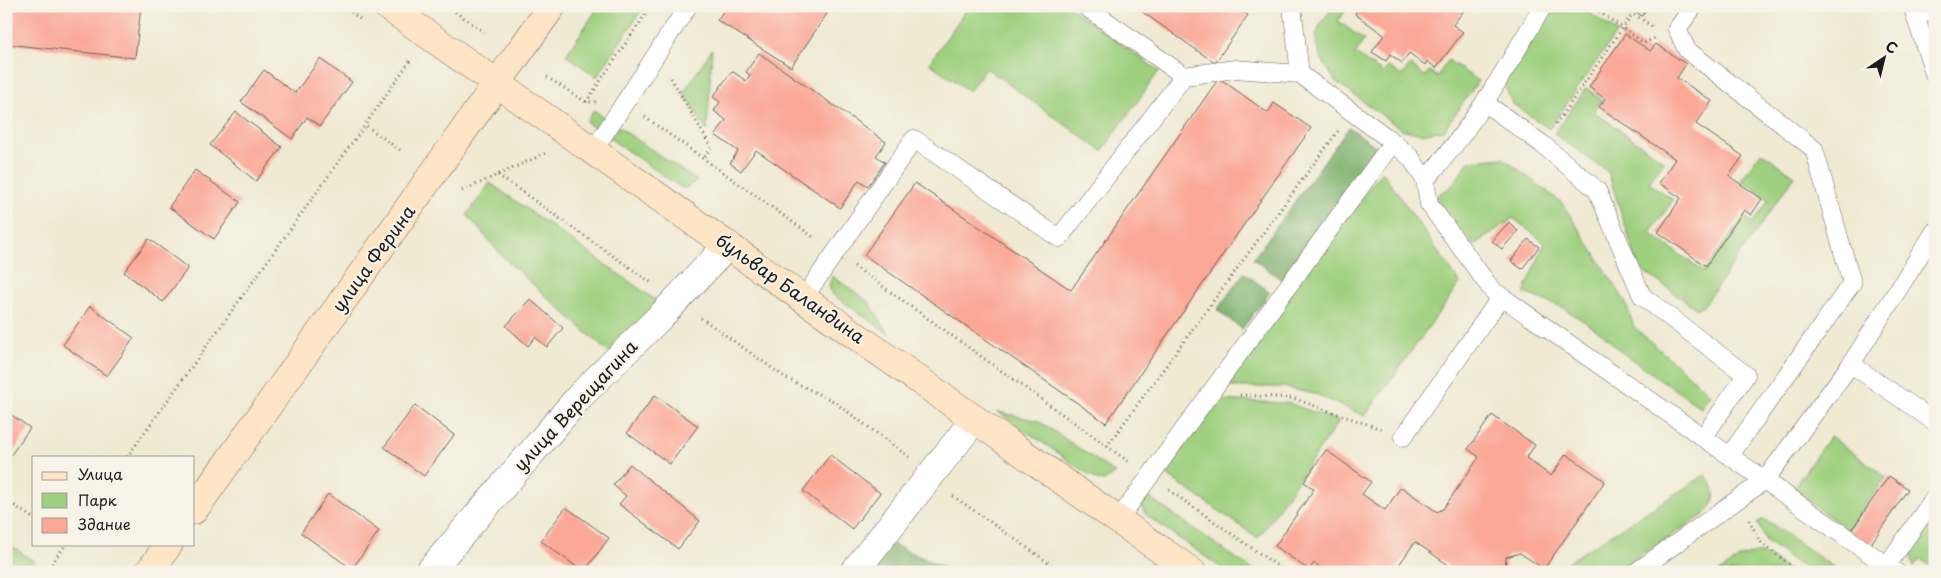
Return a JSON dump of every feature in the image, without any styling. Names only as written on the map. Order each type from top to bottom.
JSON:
[{"type":"main road","name":"бульвар Баландина","points":[[386,6],[1192,572]]},
{"type":"main road","name":"улица Ферина","points":[[195,509],[552,6]]},
{"type":"main road","points":[[149,572],[168,546]]},
{"type":"street","name":"улица Верещагина","points":[[429,572],[580,396],[728,245]]},
{"type":"street","points":[[854,572],[975,419]]},
{"type":"lane","points":[[593,150],[688,6]]},
{"type":"lane","points":[[1085,6],[1184,76],[1236,69],[1300,74],[1393,142],[1411,158],[1425,180],[1429,204],[1492,290],[1891,569],[1935,497]]},
{"type":"lane","points":[[1292,6],[1300,74]]},
{"type":"lane","points":[[1425,180],[1443,160],[1485,104],[1542,6]]},
{"type":"lane","points":[[1694,6],[1677,29],[1687,50],[1814,148],[1852,283],[1730,455]]},
{"type":"lane","points":[[1935,7],[1914,12],[1935,76]]},
{"type":"lane","points":[[803,299],[914,139],[1059,238],[1184,76]]},
{"type":"lane","points":[[1485,104],[1542,144],[1597,190],[1642,296],[1746,375],[1703,438]]},
{"type":"lane","points":[[1118,520],[1393,142]]},
{"type":"lane","points":[[1636,572],[1765,480],[1851,364],[1935,231]]},
{"type":"lane","points":[[1403,437],[1501,297]]},
{"type":"lane","points":[[1851,364],[1935,422]]},
{"type":"path","points":[[447,6],[484,32]]},
{"type":"path","points":[[586,102],[652,6]]},
{"type":"path","points":[[1591,6],[1644,43]]},
{"type":"path","points":[[1622,6],[1653,27]]},
{"type":"path","points":[[1542,144],[1633,13]]},
{"type":"path","points":[[657,53],[712,147],[704,159]]},
{"type":"path","points":[[128,456],[413,56]]},
{"type":"path","points":[[546,77],[586,102],[625,102],[1286,572]]},
{"type":"path","points":[[1107,446],[1352,112]]},
{"type":"path","points":[[365,125],[400,150]]},
{"type":"path","points":[[462,191],[547,153]]},
{"type":"path","points":[[498,175],[786,378],[833,402],[904,451],[928,478],[1062,572]]},
{"type":"path","points":[[1210,394],[1292,398],[1403,437]]},
{"type":"path","points":[[1738,499],[1762,544],[1800,572]]},
{"type":"path","points":[[6,500],[32,518]]},
{"type":"path","points":[[46,572],[65,546]]},
{"type":"green space","points":[[599,6],[644,6],[597,77],[566,55]]},
{"type":"green space","points":[[969,6],[1068,6],[1159,71],[1102,151],[986,68],[969,91],[929,63]]},
{"type":"green space","points":[[1333,6],[1349,6],[1338,21],[1364,40],[1355,54],[1383,73],[1388,67],[1402,76],[1410,65],[1425,76],[1429,71],[1437,77],[1448,60],[1478,81],[1444,130],[1421,134],[1401,129],[1335,81],[1320,56],[1316,37],[1319,27]]},
{"type":"green space","points":[[1550,6],[1580,6],[1617,32],[1549,129],[1513,104],[1503,82]]},
{"type":"green space","points":[[712,49],[707,131],[683,93]]},
{"type":"green space","points":[[1586,88],[1602,100],[1594,112],[1664,161],[1649,183],[1673,200],[1650,233],[1704,272],[1744,217],[1753,223],[1769,200],[1741,180],[1761,152],[1795,176],[1704,305],[1697,309],[1639,268],[1608,172],[1554,134]]},
{"type":"green space","points":[[594,110],[697,181],[686,188],[680,187],[586,122]]},
{"type":"green space","points":[[1349,127],[1378,148],[1282,280],[1253,259]]},
{"type":"green space","points":[[1503,158],[1562,203],[1625,301],[1634,327],[1710,394],[1701,408],[1620,351],[1603,334],[1562,307],[1524,293],[1545,243],[1513,218],[1474,245],[1435,197],[1452,186],[1469,161]]},
{"type":"green space","points":[[1382,171],[1460,283],[1365,416],[1318,395],[1283,387],[1222,387]]},
{"type":"green space","points":[[490,183],[662,305],[609,353],[506,260],[467,215]]},
{"type":"green space","points":[[1244,273],[1270,292],[1242,329],[1217,310]]},
{"type":"green space","points":[[832,276],[869,302],[889,334],[832,294],[829,287]]},
{"type":"green space","points":[[1215,400],[1288,403],[1339,421],[1258,538],[1164,473]]},
{"type":"green space","points":[[998,412],[1039,421],[1115,473],[1104,481],[1097,480]]},
{"type":"green space","points":[[1830,436],[1886,477],[1848,530],[1792,490]]},
{"type":"green space","points":[[1705,475],[1714,489],[1714,500],[1705,514],[1613,572],[1552,572]]},
{"type":"green space","points":[[1144,494],[1256,572],[1227,572],[1146,515],[1142,507]]},
{"type":"green space","points":[[1762,520],[1768,521],[1840,572],[1809,572],[1766,541],[1757,522]]},
{"type":"green space","points":[[1935,525],[1935,569],[1920,559],[1914,567],[1912,554],[1915,541],[1923,530]]},
{"type":"green space","points":[[6,542],[35,562],[28,572],[6,572]]},
{"type":"green space","points":[[892,544],[954,572],[875,572]]},
{"type":"green space","points":[[1755,553],[1769,556],[1791,572],[1719,572],[1741,557]]},
{"type":"building","points":[[6,6],[141,6],[135,58],[6,44]]},
{"type":"building","points":[[727,6],[832,6],[791,67],[717,20]]},
{"type":"building","points":[[1134,6],[1235,6],[1248,15],[1215,63]]},
{"type":"building","points":[[1360,6],[1467,6],[1453,25],[1463,32],[1436,68],[1427,61],[1425,65],[1409,53],[1402,63],[1390,54],[1386,61],[1372,52],[1384,35],[1355,14]]},
{"type":"building","points":[[1628,6],[1648,6],[1642,16]]},
{"type":"building","points":[[1625,34],[1650,51],[1656,44],[1686,64],[1677,78],[1712,101],[1696,124],[1743,156],[1729,176],[1762,199],[1751,215],[1744,210],[1706,266],[1658,232],[1681,198],[1659,183],[1675,159],[1599,107],[1605,99],[1589,87]]},
{"type":"building","points":[[759,53],[886,142],[876,156],[885,162],[868,186],[859,180],[840,208],[756,150],[741,171],[730,163],[738,151],[715,135],[726,120],[714,111],[720,102],[713,97],[732,71],[746,81],[750,75],[746,72]]},
{"type":"building","points":[[320,59],[352,82],[320,126],[307,117],[292,139],[241,102],[264,70],[295,93]]},
{"type":"building","points":[[1219,78],[1268,113],[1274,103],[1311,128],[1106,423],[864,255],[915,183],[1071,290]]},
{"type":"building","points":[[236,112],[282,147],[256,181],[210,145]]},
{"type":"building","points":[[195,170],[240,202],[214,239],[169,207]]},
{"type":"building","points":[[1509,222],[1518,231],[1502,249],[1492,241]]},
{"type":"building","points":[[149,239],[188,268],[163,302],[124,272]]},
{"type":"building","points":[[1528,239],[1539,247],[1522,269],[1511,261]]},
{"type":"building","points":[[530,299],[563,328],[547,347],[535,337],[528,346],[506,326]]},
{"type":"building","points":[[90,306],[134,338],[107,376],[63,345]]},
{"type":"building","points":[[655,395],[698,426],[670,464],[627,433]]},
{"type":"building","points":[[415,405],[454,435],[424,476],[384,447]]},
{"type":"building","points":[[6,411],[30,428],[6,462]]},
{"type":"building","points":[[1492,415],[1535,445],[1526,458],[1551,476],[1566,454],[1605,481],[1544,569],[1520,553],[1506,557],[1505,572],[1450,572],[1447,564],[1415,542],[1396,569],[1399,572],[1327,572],[1314,563],[1309,570],[1275,546],[1314,489],[1304,482],[1326,450],[1371,482],[1362,494],[1385,510],[1401,487],[1437,512],[1443,509],[1479,457],[1468,449]]},
{"type":"building","points":[[830,455],[880,493],[852,529],[803,491]]},
{"type":"building","points":[[630,464],[700,521],[678,549],[619,504],[626,496],[613,485]]},
{"type":"building","points":[[1889,476],[1908,489],[1870,545],[1850,532]]},
{"type":"building","points":[[328,494],[379,531],[352,569],[301,533]]},
{"type":"building","points":[[566,507],[609,538],[584,572],[541,541]]}]
